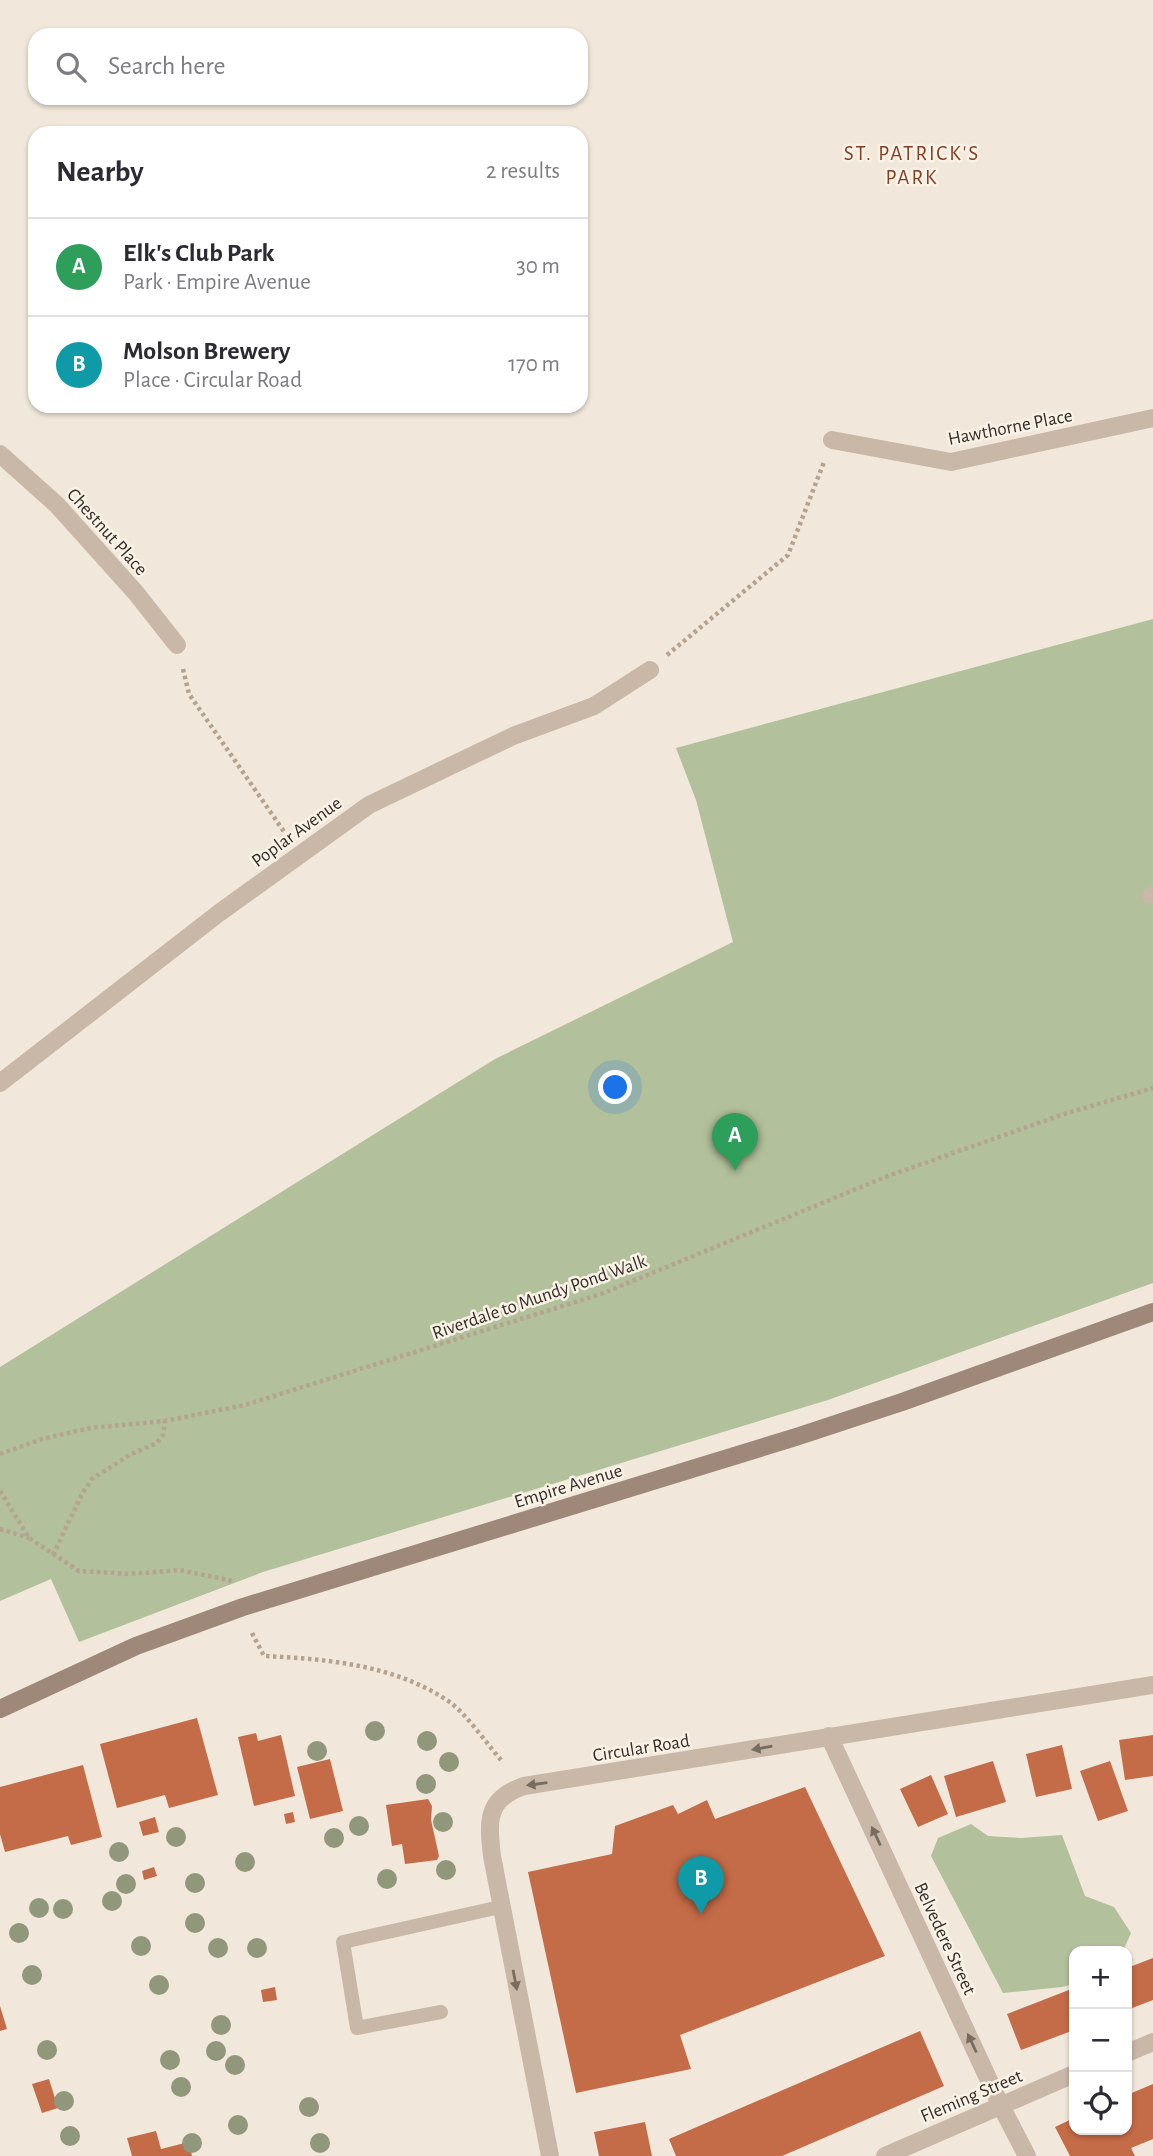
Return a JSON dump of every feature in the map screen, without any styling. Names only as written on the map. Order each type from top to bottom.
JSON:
[{"type":"street","name":"Hawthorne Place","points":[[832,440],[951,462],[1153,418]]},
{"type":"street","name":"Chestnut Place","points":[[0,454],[57,505],[136,593],[177,645]]},
{"type":"street","name":"Poplar Avenue","points":[[0,1083],[219,913],[369,804],[513,736],[594,706],[650,670]]},
{"type":"street","name":"Empire Avenue","points":[[0,1709],[146,1642],[243,1607],[807,1433],[1153,1312]]},
{"type":"street","name":"Circular Road","points":[[550,2156],[492,1856],[489,1821],[502,1796],[524,1786],[1153,1685]]},
{"type":"street","name":"Belvedere Street","points":[[829,1736],[1000,2105],[1027,2156]]},
{"type":"street","points":[[1132,2051],[1153,2042]]},
{"type":"street","name":"Fleming Street","points":[[885,2156],[1069,2076]]},
{"type":"lane","points":[[441,2012],[357,2028],[344,1942],[500,1907]]},
{"type":"path","points":[[650,670],[788,555],[832,440]]},
{"type":"path","points":[[177,645],[189,694],[288,837]]},
{"type":"path","name":"Riverdale to Mundy Pond Walk","points":[[0,1454],[42,1439],[90,1428],[164,1422],[245,1405],[601,1294],[888,1176],[1064,1114],[1153,1088]]},
{"type":"path","points":[[53,1555],[92,1479],[121,1459],[157,1443],[163,1435],[164,1422]]},
{"type":"path","points":[[0,1492],[29,1538]]},
{"type":"path","points":[[0,1529],[29,1538],[79,1571],[130,1574],[179,1570],[229,1580],[234,1585]]},
{"type":"path","points":[[252,1633],[264,1656],[326,1659],[402,1677],[453,1704],[501,1760]]},
{"type":"green space","points":[[1153,619],[1153,1283],[828,1400],[263,1572],[79,1642],[51,1579],[0,1601],[0,1367],[495,1059],[733,942],[696,800],[676,748]]},
{"type":"green space","points":[[971,1824],[988,1836],[1021,1838],[1062,1835],[1085,1896],[1114,1907],[1131,1933],[1125,1946],[1069,1946],[1069,1985],[1003,1993],[931,1856],[938,1838]]},
{"type":"building","points":[[197,1718],[218,1795],[169,1808],[165,1795],[117,1808],[100,1744]]},
{"type":"building","points":[[256,1733],[258,1741],[281,1735],[295,1796],[254,1806],[238,1737]]},
{"type":"building","points":[[1153,1735],[1153,1776],[1125,1780],[1119,1740]]},
{"type":"building","points":[[1062,1745],[1072,1789],[1036,1797],[1026,1754]]},
{"type":"building","points":[[330,1759],[343,1811],[310,1819],[297,1767]]},
{"type":"building","points":[[993,1761],[1006,1802],[956,1817],[944,1776]]},
{"type":"building","points":[[1110,1761],[1128,1811],[1098,1821],[1080,1771]]},
{"type":"building","points":[[83,1765],[102,1837],[71,1845],[68,1836],[5,1852],[0,1834],[0,1787]]},
{"type":"building","points":[[931,1775],[948,1814],[918,1827],[900,1789]]},
{"type":"building","points":[[805,1787],[885,1956],[680,2035],[691,2069],[576,2093],[528,1872],[612,1854],[615,1826],[673,1805],[678,1814],[707,1800],[715,1819]]},
{"type":"building","points":[[428,1799],[432,1806],[431,1820],[439,1856],[437,1860],[405,1864],[402,1844],[392,1846],[386,1805]]},
{"type":"building","points":[[293,1812],[295,1822],[286,1824],[284,1814]]},
{"type":"building","points":[[155,1817],[159,1832],[143,1836],[139,1822]]},
{"type":"building","points":[[154,1867],[157,1876],[144,1880],[142,1871]]},
{"type":"building","points":[[1153,1958],[1153,2000],[1132,2008],[1132,1966]]},
{"type":"building","points":[[275,1987],[277,2000],[263,2002],[261,1990]]},
{"type":"building","points":[[1069,1990],[1069,2032],[1021,2050],[1007,2014]]},
{"type":"building","points":[[0,2006],[7,2029],[0,2031]]},
{"type":"building","points":[[920,2031],[944,2086],[782,2156],[676,2156],[669,2139]]},
{"type":"building","points":[[49,2079],[58,2108],[42,2113],[32,2084]]},
{"type":"building","points":[[1153,2084],[1153,2139],[1131,2148],[1135,2156],[1070,2156],[1055,2127],[1069,2120],[1069,2135],[1132,2135],[1132,2093]]},
{"type":"building","points":[[645,2122],[652,2156],[599,2156],[594,2132]]},
{"type":"building","points":[[156,2131],[161,2149],[189,2142],[192,2156],[132,2156],[127,2138]]},
{"type":"place","name":"Elk's Club Park","points":[[735,1171]]},
{"type":"place","name":"Molson Brewery","points":[[701,1914]]},
{"type":"district","name":"ST. PATRICK'S PARK","points":[[912,165]]}]
